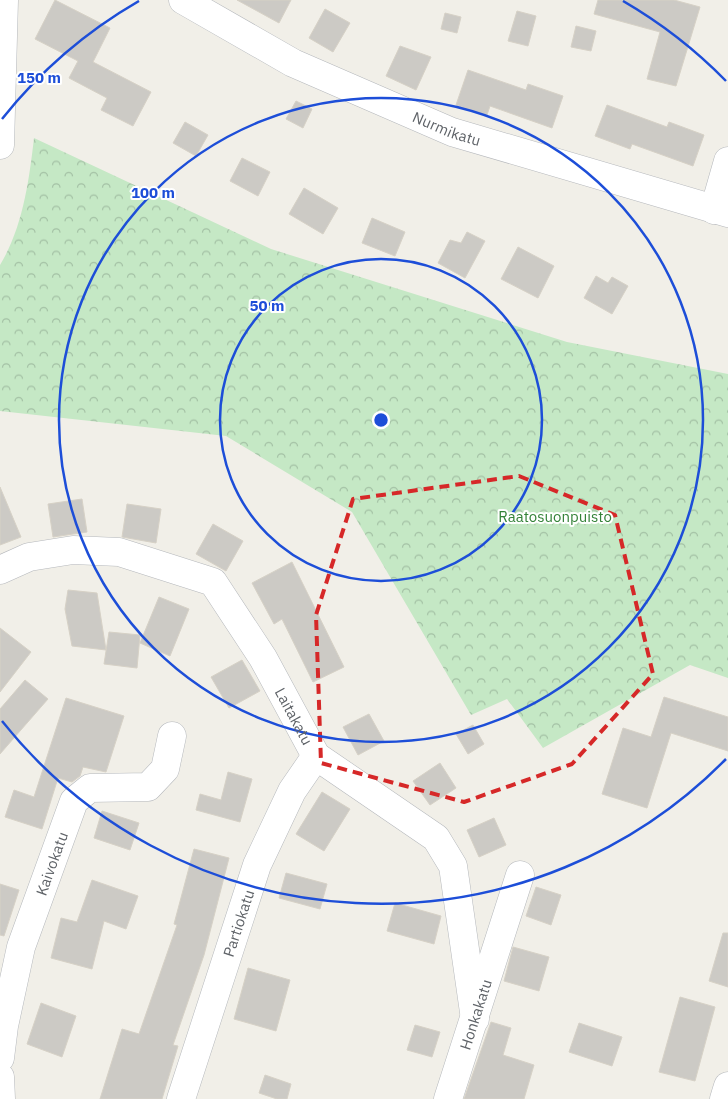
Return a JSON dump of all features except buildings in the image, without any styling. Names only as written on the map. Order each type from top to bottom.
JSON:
[{"type":"street","points":[[0,145],[4,0]]},
{"type":"street","name":"Nurmikatu","points":[[183,0],[294,63],[452,132],[721,211]]},
{"type":"street","points":[[721,211],[728,161]]},
{"type":"street","name":"Laitakatu","points":[[0,570],[29,558],[73,550],[119,552],[214,582],[263,658],[316,756],[436,838],[449,859],[453,866],[475,1019]]},
{"type":"street","name":"Kaivokatu","points":[[0,1058],[4,1026],[21,947],[74,802],[90,788],[148,787],[165,770],[172,736]]},
{"type":"street","name":"Partiokatu","points":[[181,1099],[257,865],[292,791],[316,756]]},
{"type":"street","name":"Honkakatu","points":[[448,1099],[504,930],[520,875]]},
{"type":"street","points":[[0,1077],[1,1099]]},
{"type":"street","points":[[724,1099],[728,1086]]},
{"type":"highlighted area","points":[[519,476],[615,515],[653,674],[572,764],[464,802],[321,763],[316,615],[353,499]]},
{"type":"green space","name":"Raatosuonpuisto","points":[[34,138],[271,249],[567,342],[728,374],[728,678],[690,665],[543,748],[507,699],[471,715],[352,512],[226,436],[0,411],[0,265],[20,219],[30,171]]}]
